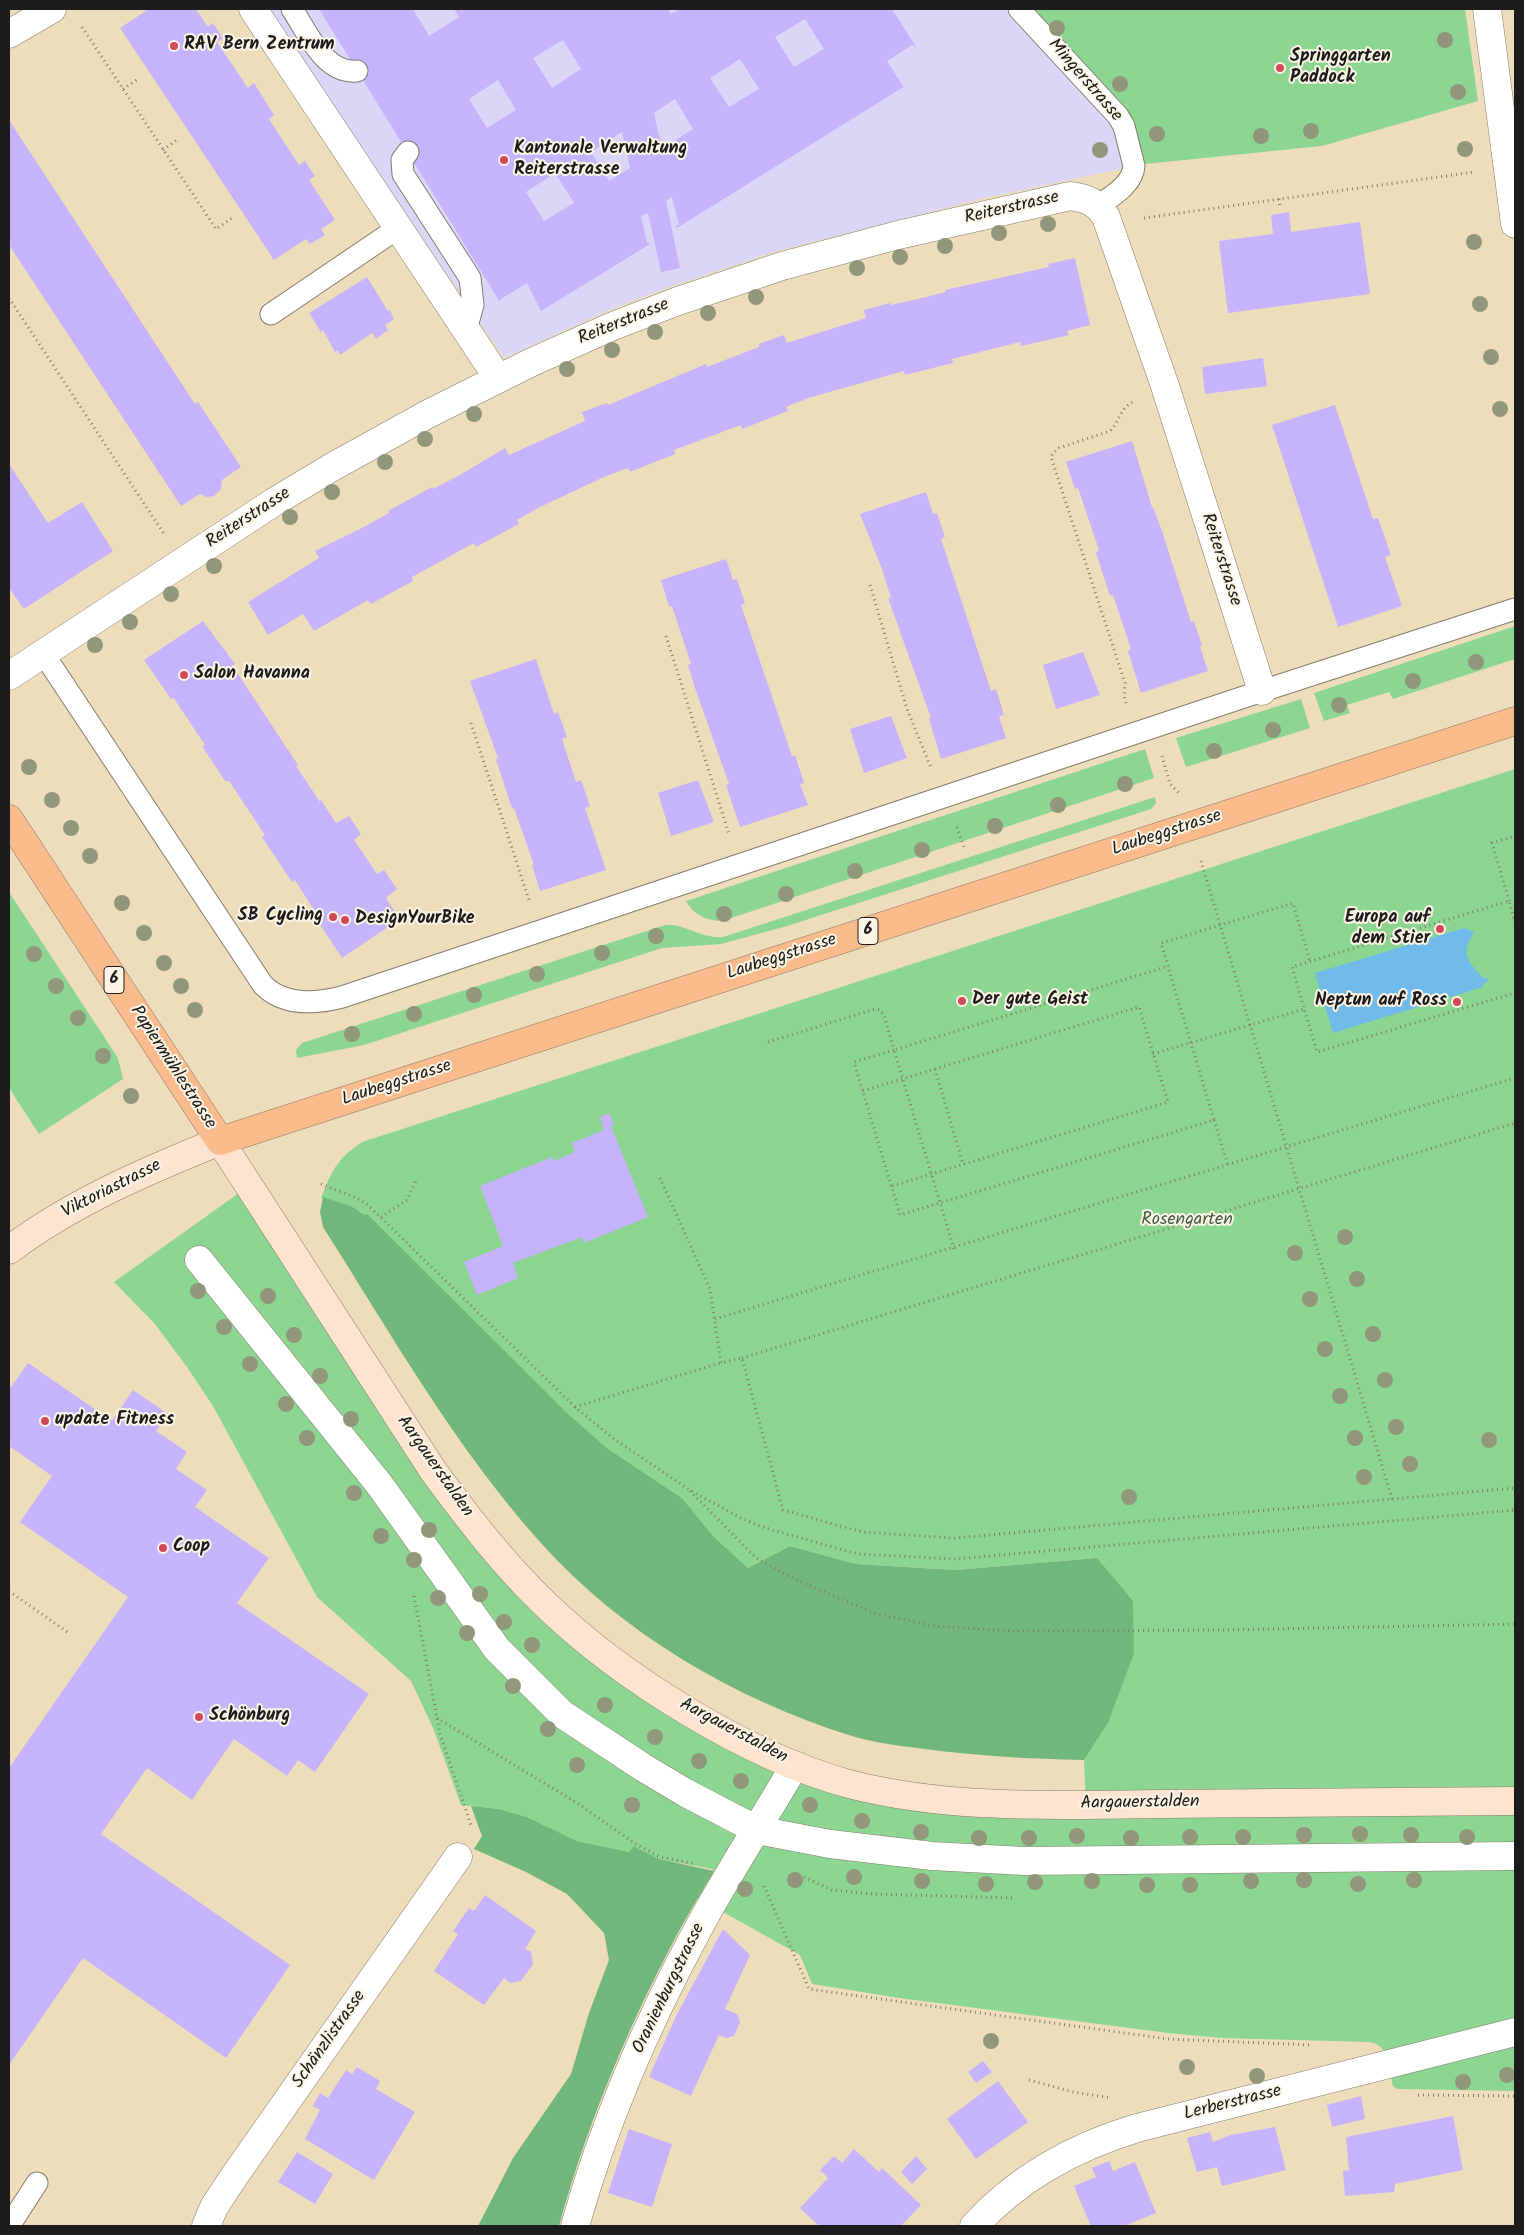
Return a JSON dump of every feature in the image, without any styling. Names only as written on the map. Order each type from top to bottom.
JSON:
[{"type":"main road","name":"Laubeggstrasse","points":[[220,1141],[1515,721]]},
{"type":"main road","name":"Papiermühlestrasse","points":[[9,819],[220,1141]]},
{"type":"main road","name":"Viktoriastrasse","points":[[9,1250],[68,1210],[120,1183],[220,1141]]},
{"type":"main road","name":"Aargauerstalden","points":[[220,1141],[429,1464],[464,1513],[546,1605],[589,1643],[713,1726],[795,1765],[850,1784],[909,1796],[1020,1805],[1515,1801]]},
{"type":"street","points":[[9,34],[52,9]]},
{"type":"street","points":[[253,9],[498,378]]},
{"type":"street","points":[[1487,9],[1515,224]]},
{"type":"street","name":"Reiterstrasse","points":[[9,676],[182,562],[334,466],[498,378],[613,326],[678,301],[782,266],[898,235],[1060,197],[1085,198],[1104,215],[1166,391],[1262,691]]},
{"type":"street","points":[[200,1260],[378,1484],[504,1655],[562,1714],[686,1793],[757,1830],[830,1844],[913,1854],[1024,1861],[1515,1856]]},
{"type":"street","name":"Oranienburgstrasse","points":[[575,2226],[601,2143],[641,2046],[694,1936],[795,1765]]},
{"type":"street","name":"Schänzlistrasse","points":[[206,2226],[214,2207],[233,2178],[458,1856]]},
{"type":"street","name":"Lerberstrasse","points":[[974,2226],[1026,2180],[1079,2148],[1103,2138],[1515,2032]]},
{"type":"lane","points":[[292,9],[329,63],[341,70],[357,71]]},
{"type":"lane","name":"Mingerstrasse","points":[[1019,9],[1118,116],[1124,126],[1134,172],[1120,189],[1104,215]]},
{"type":"lane","points":[[408,152],[402,160],[403,174],[470,278],[473,306],[466,330]]},
{"type":"lane","points":[[271,314],[398,228]]},
{"type":"lane","points":[[44,653],[262,985],[276,996],[299,1002],[316,1002],[336,999],[1262,691],[1515,609]]},
{"type":"lane","points":[[9,2226],[37,2183]]},
{"type":"path","points":[[80,24],[216,229],[232,218]]},
{"type":"path","points":[[123,89],[138,79]]},
{"type":"path","points":[[163,150],[178,139]]},
{"type":"path","points":[[1104,215],[1132,220],[1458,174]]},
{"type":"path","points":[[1279,199],[1280,207]]},
{"type":"path","points":[[9,298],[182,562]]},
{"type":"path","points":[[1124,696],[1125,683],[1051,457],[1052,453],[1059,448],[1110,430],[1116,425],[1124,408],[1131,403],[1166,391]]},
{"type":"path","points":[[870,585],[907,709],[928,760],[941,799]]},
{"type":"path","points":[[666,636],[740,866]]},
{"type":"path","points":[[471,723],[539,932]]},
{"type":"path","points":[[1515,836],[1492,843],[1515,923]]},
{"type":"path","points":[[1204,872],[1392,1500]]},
{"type":"path","points":[[1509,902],[1292,967],[1317,1052],[1515,992]]},
{"type":"path","points":[[1228,1165],[1161,944],[1293,903],[1310,962]]},
{"type":"path","points":[[1168,966],[854,1062],[900,1215],[1214,1120]]},
{"type":"path","points":[[863,1091],[1139,1007],[1154,1054],[1168,1102],[892,1186]]},
{"type":"path","points":[[1154,1054],[1304,1008]]},
{"type":"path","points":[[768,1042],[875,1009],[880,1010],[884,1015],[954,1248]]},
{"type":"path","points":[[935,1069],[963,1164]]},
{"type":"path","points":[[715,1319],[1515,1078]]},
{"type":"path","points":[[575,1407],[1515,1123]]},
{"type":"path","points":[[660,1178],[710,1289],[722,1363]]},
{"type":"path","points":[[381,1217],[407,1200],[416,1181]]},
{"type":"path","points":[[321,1184],[357,1198],[381,1217],[575,1407],[614,1439],[688,1489],[740,1518],[765,1528],[858,1554],[955,1559],[1515,1510]]},
{"type":"path","points":[[742,1358],[783,1510],[862,1532],[955,1538],[1515,1488]]},
{"type":"path","points":[[688,1489],[756,1558],[794,1580],[874,1613],[933,1626],[1032,1631],[1224,1630],[1515,1624]]},
{"type":"path","points":[[9,1591],[70,1634]]},
{"type":"path","points":[[413,1593],[437,1718],[474,1834],[458,1856]]},
{"type":"path","points":[[437,1718],[577,1803],[634,1843],[660,1857],[713,1867],[729,1877]]},
{"type":"path","points":[[770,1899],[809,1989],[1168,2039],[1317,2046]]},
{"type":"path","points":[[1378,2068],[1383,2087],[1395,2094],[1515,2096]]},
{"type":"path","points":[[1030,2080],[1073,2092],[1115,2099]]},
{"type":"shaded area","points":[[268,9],[1006,9],[1117,130],[1125,168],[980,199],[777,251],[672,286],[607,311],[504,358]]},
{"type":"green space","name":"Springgarten Paddock","points":[[1033,9],[1465,9],[1478,101],[1322,146],[1145,164],[1130,115]]},
{"type":"green space","points":[[1515,626],[1515,659],[1393,699],[1389,692],[1347,705],[1350,713],[1324,721],[1314,693]]},
{"type":"green space","points":[[1301,699],[1310,728],[1186,767],[1176,738]]},
{"type":"green space","points":[[1145,749],[1154,778],[725,920],[719,921],[702,917],[686,901]]},
{"type":"green space","name":"Rosengarten","points":[[1515,769],[1515,2091],[1397,2089],[1393,2086],[1390,2065],[1385,2053],[1382,2048],[1370,2042],[1221,2038],[1168,2033],[899,1998],[812,1984],[800,1955],[698,1898],[714,1871],[712,1869],[659,1859],[634,1846],[629,1852],[577,1841],[527,1817],[499,1809],[461,1805],[434,1730],[411,1681],[317,1597],[213,1406],[155,1324],[114,1282],[246,1188],[544,1607],[798,1770],[1086,1807],[1084,1760],[1108,1723],[1097,1558],[955,1570],[856,1564],[790,1546],[748,1568],[714,1537],[682,1498],[607,1448],[566,1412],[361,1212],[321,1198],[336,1166],[346,1154],[362,1142]]},
{"type":"green space","points":[[1155,797],[1156,803],[1151,809],[787,926],[721,944],[662,948],[364,1045],[297,1058],[296,1050],[302,1043],[665,925],[678,926],[707,936],[723,937]]},
{"type":"green space","points":[[9,892],[118,1058],[123,1079],[39,1134],[9,1088]]},
{"type":"green space","points":[[323,1197],[351,1206],[365,1215],[367,1214],[566,1412],[607,1448],[682,1498],[714,1537],[748,1568],[790,1546],[856,1564],[955,1570],[1097,1558],[1133,1601],[1134,1653],[1108,1723],[1084,1760],[965,1754],[888,1744],[852,1736],[809,1721],[724,1683],[683,1660],[644,1634],[607,1606],[572,1575],[509,1506],[480,1468],[425,1389],[323,1227],[320,1212]]},
{"type":"green space","points":[[471,1806],[499,1809],[527,1817],[577,1841],[629,1852],[634,1846],[659,1859],[714,1871],[685,1920],[629,2031],[583,2147],[559,2226],[478,2226],[513,2158],[571,2074],[589,2013],[609,1960],[604,1933],[567,1894],[526,1872],[474,1849],[482,1836]]},
{"type":"water","points":[[1464,928],[1474,932],[1468,946],[1467,956],[1483,978],[1487,978],[1488,981],[1484,983],[1483,987],[1333,1033],[1315,973]]},
{"type":"building","points":[[149,9],[196,9],[208,27],[213,23],[223,38],[217,42],[248,88],[254,83],[274,115],[269,119],[299,165],[305,161],[315,176],[309,180],[335,220],[321,229],[325,235],[310,244],[306,239],[274,260],[120,28]]},
{"type":"building","name":"Kantonale Verwaltung Reiterstrasse","points":[[319,9],[413,9],[429,36],[459,17],[454,9],[668,9],[671,14],[680,9],[892,9],[916,47],[912,45],[887,61],[903,86],[905,86],[677,228],[676,225],[679,225],[672,197],[666,201],[680,268],[661,272],[648,213],[641,216],[647,243],[650,244],[541,311],[527,283],[501,299],[500,302]],"holes":[[[805,19],[824,49],[794,67],[775,37]],[[563,40],[581,69],[552,88],[533,58]],[[740,59],[759,89],[729,107],[710,78]],[[498,80],[516,110],[487,128],[469,99]],[[675,99],[693,129],[662,149],[654,113]],[[622,132],[630,168],[609,181],[591,152]],[[555,173],[574,203],[544,221],[526,192]]]},
{"type":"building","points":[[9,120],[195,404],[198,402],[241,467],[222,480],[221,489],[214,496],[207,497],[200,494],[181,506],[9,245]]},
{"type":"building","points":[[1289,212],[1291,232],[1360,222],[1370,294],[1228,313],[1219,241],[1273,234],[1271,215]]},
{"type":"building","points":[[1075,258],[1090,325],[1067,331],[1069,335],[1021,346],[1020,342],[952,359],[953,363],[905,375],[904,371],[808,398],[786,407],[788,411],[742,429],[741,425],[674,450],[675,454],[630,472],[628,468],[606,476],[538,508],[517,520],[519,524],[476,547],[474,543],[412,577],[413,581],[371,604],[368,600],[314,631],[303,614],[268,635],[248,602],[319,558],[315,551],[364,527],[389,513],[388,511],[432,487],[433,489],[458,476],[505,448],[509,455],[585,421],[582,412],[607,403],[608,405],[706,364],[707,367],[759,347],[759,344],[784,335],[787,343],[866,318],[864,310],[890,303],[891,305],[918,299],[946,292],[945,290],[1049,267],[1048,264]]},
{"type":"building","points":[[367,277],[388,311],[390,310],[394,319],[385,325],[388,330],[376,339],[372,333],[340,355],[338,350],[335,352],[323,330],[321,332],[309,313]]},
{"type":"building","points":[[1263,358],[1267,386],[1205,394],[1202,367]]},
{"type":"building","points":[[1335,405],[1373,519],[1378,518],[1391,555],[1385,557],[1402,606],[1338,627],[1272,425]]},
{"type":"building","points":[[1132,441],[1191,622],[1194,621],[1208,671],[1141,693],[1128,651],[1131,649],[1113,595],[1110,596],[1096,553],[1099,550],[1078,488],[1075,489],[1066,462]]},
{"type":"building","points":[[9,464],[48,523],[82,502],[113,551],[24,609],[9,588]]},
{"type":"building","points":[[926,492],[933,514],[937,513],[945,537],[941,539],[991,691],[996,689],[1004,715],[999,716],[1006,738],[941,759],[929,719],[931,718],[888,598],[891,598],[882,569],[860,514]]},
{"type":"building","points":[[726,559],[733,580],[737,579],[745,604],[741,605],[792,756],[795,755],[804,783],[800,784],[808,805],[740,827],[726,785],[729,784],[688,665],[691,664],[672,606],[669,607],[661,580]]},
{"type":"building","points":[[203,621],[235,664],[232,665],[320,802],[321,800],[336,823],[349,816],[361,834],[354,840],[377,874],[384,870],[397,889],[386,898],[400,919],[342,958],[317,920],[319,918],[295,880],[292,882],[262,837],[265,835],[229,781],[225,781],[202,746],[205,745],[173,697],[171,699],[144,660]]},
{"type":"building","points":[[1083,652],[1100,695],[1056,709],[1043,665]]},
{"type":"building","points":[[536,659],[554,714],[558,712],[567,737],[562,739],[576,782],[581,780],[590,806],[585,808],[606,870],[540,891],[532,865],[534,865],[514,808],[512,809],[496,759],[498,758],[470,681]]},
{"type":"building","points":[[891,716],[907,758],[864,773],[850,729]]},
{"type":"building","points":[[698,780],[714,822],[671,836],[658,793]]},
{"type":"building","points":[[605,1114],[610,1114],[614,1125],[611,1126],[648,1217],[584,1243],[582,1237],[513,1263],[518,1278],[477,1295],[464,1262],[503,1246],[480,1186],[552,1157],[554,1161],[575,1152],[572,1143],[604,1130],[600,1118]]},
{"type":"building","name":"Schönburg","points":[[28,1363],[112,1421],[133,1390],[168,1414],[156,1431],[187,1452],[176,1469],[207,1490],[195,1507],[269,1558],[237,1603],[369,1694],[315,1772],[298,1760],[287,1776],[234,1739],[192,1800],[147,1768],[101,1834],[290,1965],[226,2058],[83,1958],[9,2065],[9,1768],[128,1597],[20,1522],[52,1476],[9,1446],[9,1390]]},
{"type":"building","points":[[485,1895],[536,1931],[525,1949],[531,1952],[533,1964],[521,1981],[510,1983],[504,1978],[484,2005],[434,1971],[458,1934],[453,1931],[469,1908],[474,1911]]},
{"type":"building","points":[[723,1929],[750,1955],[725,2009],[737,2014],[740,2022],[734,2036],[726,2038],[719,2035],[691,2096],[649,2077],[676,2016]]},
{"type":"building","points":[[983,2061],[992,2072],[976,2083],[968,2072]]},
{"type":"building","points":[[357,2067],[380,2081],[376,2089],[415,2112],[374,2180],[305,2139],[320,2110],[313,2106],[320,2093],[328,2098],[346,2070],[352,2074]]},
{"type":"building","points":[[998,2081],[1028,2122],[976,2159],[947,2119]]},
{"type":"building","points":[[1361,2096],[1365,2119],[1332,2127],[1327,2105]]},
{"type":"building","points":[[1453,2116],[1463,2170],[1395,2184],[1394,2192],[1345,2196],[1343,2171],[1349,2170],[1346,2137]]},
{"type":"building","points":[[1275,2127],[1286,2170],[1222,2186],[1217,2167],[1197,2172],[1187,2138],[1210,2132],[1213,2142],[1231,2135]]},
{"type":"building","points":[[629,2129],[672,2144],[652,2207],[608,2193]]},
{"type":"building","points":[[854,2149],[879,2172],[882,2168],[921,2205],[901,2226],[819,2226],[800,2208],[828,2178],[820,2170],[834,2156],[842,2163]]},
{"type":"building","points":[[297,2152],[333,2174],[315,2204],[278,2182]]},
{"type":"building","points":[[916,2156],[927,2169],[912,2184],[901,2172]]},
{"type":"building","points":[[1109,2161],[1113,2171],[1135,2162],[1156,2213],[1124,2226],[1091,2226],[1074,2186],[1096,2177],[1092,2168]]},
{"type":"place","name":"RAV Bern Zentrum","points":[[174,46]]},
{"type":"place","name":"Springgarten Paddock","points":[[1280,68]]},
{"type":"place","name":"Kantonale Verwaltung Reiterstrasse","points":[[504,160]]},
{"type":"place","name":"Salon Havanna","points":[[184,675]]},
{"type":"place","name":"SB Cycling","points":[[333,917]]},
{"type":"place","name":"DesignYourBike","points":[[345,920]]},
{"type":"place","name":"Europa auf dem Stier","points":[[1440,929]]},
{"type":"place","name":"Der gute Geist","points":[[962,1001]]},
{"type":"place","name":"Neptun auf Ross","points":[[1457,1002]]},
{"type":"place","name":"update Fitness","points":[[45,1421]]},
{"type":"place","name":"Coop","points":[[163,1548]]},
{"type":"place","name":"Schönburg","points":[[199,1717]]}]
